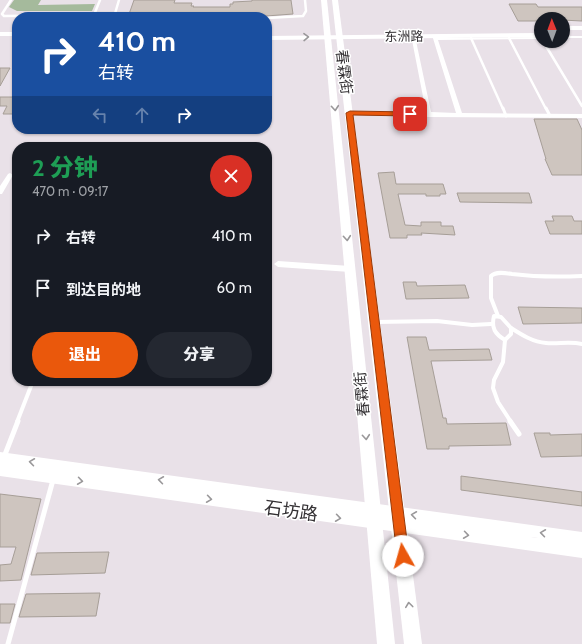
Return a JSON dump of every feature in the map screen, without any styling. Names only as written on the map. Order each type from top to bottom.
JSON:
[{"type":"main road","name":"春霖街","points":[[324,0],[334,34],[350,113],[413,644]]},
{"type":"main road","name":"春霖街","points":[[335,0],[334,34],[350,269],[386,644]]},
{"type":"street","points":[[570,28],[582,28]]},
{"type":"street","name":"东洲路","points":[[272,38],[334,34],[534,29]]},
{"type":"street","name":"东洲路","points":[[272,32],[434,37],[534,37]]},
{"type":"street","points":[[0,34],[12,34]]},
{"type":"street","points":[[413,36],[430,115]]},
{"type":"street","points":[[570,36],[582,36]]},
{"type":"street","points":[[460,115],[434,37],[534,37]]},
{"type":"street","points":[[0,40],[12,40]]},
{"type":"street","points":[[350,113],[582,116]]},
{"type":"street","points":[[0,192],[10,175]]},
{"type":"street","points":[[278,264],[350,269]]},
{"type":"street","name":"石坊路","points":[[1,462],[582,538]]},
{"type":"street","name":"石坊路","points":[[1,462],[54,477],[582,551]]},
{"type":"lane","points":[[11,0],[2,14],[4,16],[12,16]]},
{"type":"lane","points":[[95,12],[100,0]]},
{"type":"lane","points":[[115,12],[119,0]]},
{"type":"lane","points":[[272,18],[304,16],[306,11],[305,0]]},
{"type":"lane","points":[[471,38],[506,116]]},
{"type":"lane","points":[[509,38],[550,116]]},
{"type":"lane","points":[[547,48],[582,106]]},
{"type":"lane","points":[[582,276],[538,277],[504,273],[493,274],[491,276],[491,298],[498,316],[501,317],[511,328],[538,342],[568,342],[582,344]]},
{"type":"lane","points":[[498,316],[494,316],[492,324],[497,336],[505,340]]},
{"type":"lane","points":[[374,322],[437,321],[472,325],[492,324]]},
{"type":"lane","points":[[511,328],[511,334],[505,340],[504,360],[501,370],[493,382],[493,387],[500,405],[519,434]]},
{"type":"lane","points":[[1,462],[31,386]]},
{"type":"lane","points":[[8,644],[54,477]]},
{"type":"green space","points":[[14,0],[41,0],[38,5],[95,4],[92,11],[17,11],[9,7]]},
{"type":"building","points":[[134,0],[175,0],[174,3],[192,3],[191,6],[194,6],[193,7],[230,7],[230,4],[233,4],[233,2],[252,0],[291,0],[293,14],[272,16],[272,12],[130,12]]},
{"type":"building","points":[[509,4],[536,4],[538,7],[582,7],[582,21],[570,20],[570,12],[534,12],[534,21],[518,21]]},
{"type":"building","points":[[0,68],[10,68],[0,86]]},
{"type":"building","points":[[0,97],[12,97],[12,114],[3,114],[7,106],[0,106]]},
{"type":"building","points":[[534,119],[577,119],[582,130],[582,175],[552,175],[545,159]]},
{"type":"building","points":[[394,172],[396,184],[443,184],[446,194],[440,194],[440,196],[426,196],[426,194],[398,194],[405,225],[421,226],[421,222],[441,222],[441,226],[453,226],[455,235],[421,233],[422,235],[407,235],[407,238],[390,238],[378,173]]},
{"type":"building","points":[[457,193],[529,193],[532,203],[460,202]]},
{"type":"building","points":[[552,216],[572,216],[574,221],[582,221],[582,234],[550,234],[545,221],[554,221]]},
{"type":"building","points":[[403,282],[416,282],[417,286],[465,285],[469,298],[406,299]]},
{"type":"building","points":[[518,307],[582,308],[582,323],[523,324]]},
{"type":"building","points":[[407,337],[426,337],[429,350],[489,349],[492,360],[431,361],[443,418],[446,418],[447,424],[506,423],[511,445],[449,446],[449,449],[427,449]]},
{"type":"building","points":[[534,433],[550,433],[550,435],[582,434],[582,456],[541,457]]},
{"type":"building","points":[[461,476],[582,492],[582,506],[461,490]]},
{"type":"building","points":[[0,494],[41,499],[21,580],[0,581],[0,565],[11,564],[16,547],[0,547]]},
{"type":"building","points":[[109,552],[105,573],[31,575],[37,553]]},
{"type":"building","points":[[100,593],[96,616],[19,617],[26,594]]},
{"type":"building","points":[[0,604],[15,604],[10,623],[0,623]]},
{"type":"route","points":[[403,556],[350,113],[410,114]]}]
